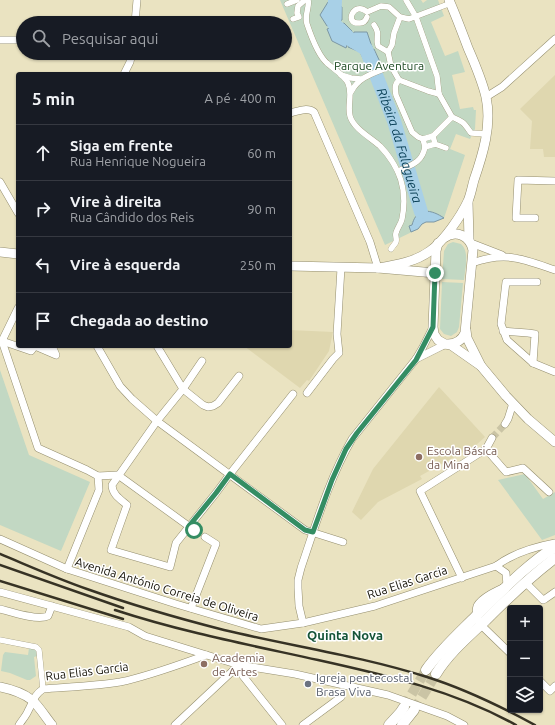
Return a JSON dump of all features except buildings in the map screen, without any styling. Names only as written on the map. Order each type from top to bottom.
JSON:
[{"type":"main road","points":[[426,670],[439,653],[525,582],[537,566],[555,547]]},
{"type":"main road","points":[[436,674],[507,586],[537,566],[555,558]]},
{"type":"main road","points":[[389,725],[400,713],[409,708],[402,725]]},
{"type":"street","points":[[136,16],[137,0]]},
{"type":"street","points":[[287,4],[297,0]]},
{"type":"street","points":[[294,19],[299,16],[297,13],[298,6],[306,0],[309,3],[306,13],[306,22],[318,51],[327,64],[348,82],[351,92]]},
{"type":"street","points":[[406,0],[416,17],[437,76],[439,94],[452,117],[466,125],[471,134],[486,134]]},
{"type":"street","points":[[367,17],[362,23],[356,23],[351,17],[352,11],[358,6],[367,12],[381,6],[389,7],[400,18],[409,19],[450,2],[480,77],[486,97],[487,114],[486,134],[481,160],[468,200],[450,230],[434,248],[416,259],[378,268]]},
{"type":"street","points":[[400,18],[394,33],[392,46],[388,52],[391,66],[399,80],[428,92],[439,94]]},
{"type":"street","points":[[374,25],[378,30],[376,41],[378,46],[388,52]]},
{"type":"street","points":[[486,97],[502,87],[555,39]]},
{"type":"street","points":[[0,40],[16,40]]},
{"type":"street","points":[[125,72],[130,60]]},
{"type":"street","points":[[391,66],[361,79],[354,85],[351,92],[350,102],[350,116],[354,125],[379,146],[389,156],[399,170],[404,195],[402,218],[396,232],[396,242],[391,250]]},
{"type":"street","points":[[341,75],[361,79]]},
{"type":"street","points":[[399,80],[395,84],[396,95],[412,132],[418,137],[423,139],[433,136],[452,117]]},
{"type":"street","points":[[292,113],[307,109],[314,112],[370,242],[378,268]]},
{"type":"street","points":[[433,136],[435,144]]},
{"type":"street","points":[[399,170],[419,160],[425,147],[423,139]]},
{"type":"street","points":[[425,147],[435,144],[446,148]]},
{"type":"street","points":[[535,218],[516,218],[518,180],[555,181]]},
{"type":"street","points":[[0,182],[16,210]]},
{"type":"street","points":[[468,200],[470,242],[473,250],[466,330],[467,338],[481,366]]},
{"type":"street","points":[[506,257],[470,242],[463,236],[456,234],[449,235],[441,240],[436,251],[434,334],[441,342],[454,347],[481,366],[528,419],[555,442]]},
{"type":"street","points":[[0,252],[16,254]]},
{"type":"street","points":[[472,263],[485,259],[506,257],[521,259],[555,270]]},
{"type":"street","points":[[292,266],[378,268],[419,273],[435,273]]},
{"type":"street","points":[[308,393],[339,353],[337,334],[341,268]]},
{"type":"street","points":[[537,282],[506,282],[501,324],[507,340],[533,363],[555,372]]},
{"type":"street","points":[[16,312],[2,341],[38,448],[98,476],[118,475],[192,528]]},
{"type":"street","points":[[303,623],[298,580],[313,532],[332,480],[346,449],[357,433],[416,360],[433,327]]},
{"type":"street","points":[[416,360],[442,346],[455,343],[464,336],[466,330]]},
{"type":"street","points":[[503,331],[535,334],[533,363]]},
{"type":"street","points":[[2,341],[16,346]]},
{"type":"street","points":[[22,348],[31,351],[33,348]]},
{"type":"street","points":[[40,348],[56,355],[53,348]]},
{"type":"street","points":[[98,348],[120,386],[157,421],[305,530],[343,542]]},
{"type":"street","points":[[159,348],[183,390],[208,407],[218,403],[239,376]]},
{"type":"street","points":[[202,360],[183,390],[157,421],[112,485],[112,490],[127,505],[111,550],[170,567],[176,543],[192,528],[230,474],[294,394]]},
{"type":"street","points":[[505,424],[513,403]]},
{"type":"street","points":[[462,578],[420,491],[486,449],[492,438]]},
{"type":"street","points":[[486,449],[506,472],[523,468],[549,492]]},
{"type":"street","points":[[67,569],[99,490],[98,476]]},
{"type":"street","points":[[97,495],[112,490]]},
{"type":"street","points":[[191,608],[216,544],[205,537]]},
{"type":"street","name":"Avenida António Correia de Oliveira","points":[[0,539],[67,569],[176,604],[261,629]]},
{"type":"street","name":"Rua Elias Garcia","points":[[261,629],[303,623],[375,606],[462,578],[496,566],[504,560],[534,548],[555,543]]},
{"type":"street","points":[[496,566],[506,573],[507,586]]},
{"type":"street","points":[[525,582],[542,600],[555,592]]},
{"type":"street","points":[[0,592],[129,627],[145,636],[239,665],[295,674],[347,687],[388,695],[447,716],[464,725]]},
{"type":"street","points":[[0,609],[43,618],[48,616],[52,606]]},
{"type":"street","points":[[479,620],[507,650]]},
{"type":"street","points":[[0,640],[36,647],[39,650],[43,689]]},
{"type":"street","name":"Rua Elias Garcia","points":[[19,725],[28,712],[32,701],[38,692],[43,689],[106,684],[162,670],[206,655]]},
{"type":"street","points":[[175,725],[239,665]]},
{"type":"street","points":[[239,665],[243,676],[282,725]]},
{"type":"street","points":[[543,683],[553,688]]},
{"type":"street","points":[[0,687],[17,692],[32,701],[52,725]]},
{"type":"street","points":[[303,725],[341,698]]},
{"type":"shaded area","points":[[555,75],[555,157],[544,157],[543,149],[530,149],[532,121],[520,109]]},
{"type":"shaded area","points":[[292,330],[333,332],[329,351],[309,381],[307,380],[300,388],[247,348],[292,348]]},
{"type":"shaded area","name":"Escola Básica da Mina","points":[[439,387],[485,437],[476,445],[420,476],[422,479],[378,502],[361,520],[352,512],[373,469]]},
{"type":"green space","name":"Parque Aventura","points":[[280,0],[421,0],[423,3],[427,0],[438,0],[444,16],[431,22],[445,56],[458,51],[465,72],[452,75],[460,109],[473,107],[474,110],[476,110],[475,129],[470,139],[456,134],[450,149],[465,155],[444,218],[434,222],[426,222],[418,229],[385,245],[292,28],[292,16],[287,16]]},
{"type":"green space","points":[[453,242],[461,244],[464,247],[466,261],[464,280],[442,279],[444,251],[448,244]]},
{"type":"green space","points":[[442,282],[463,283],[459,327],[457,332],[451,336],[444,334],[440,329]]},
{"type":"green space","points":[[0,370],[29,455],[90,482],[61,551],[0,525]]},
{"type":"green space","points":[[525,474],[543,499],[555,492],[555,535],[542,540],[498,480]]},
{"type":"green space","points":[[29,648],[36,649],[37,656],[34,657],[36,676],[30,680],[27,680],[1,671],[3,655],[5,652],[28,655]]},
{"type":"water","points":[[328,2],[342,7],[342,20],[327,26],[320,15]]},
{"type":"water","points":[[344,23],[352,31],[346,48],[332,41],[327,29]]},
{"type":"water","points":[[354,32],[367,32],[372,47],[360,52],[348,47]]},
{"type":"water","points":[[374,49],[381,64],[379,68],[371,70],[368,68],[361,54]]},
{"type":"water","points":[[424,211],[435,213],[444,218],[434,222],[426,222],[418,229],[411,232],[409,226],[412,225],[417,215]]},
{"type":"waterway","name":"Ribeira da Falagueira","points":[[335,0],[334,24],[350,39],[366,49],[394,121],[421,212]]},
{"type":"tunnel","points":[[492,438],[505,424]]},
{"type":"tunnel","points":[[194,530],[205,537]]},
{"type":"tunnel","points":[[404,707],[426,670]]},
{"type":"tunnel","points":[[414,710],[436,674]]},
{"type":"railway","points":[[0,554],[76,585],[172,616],[249,636],[377,663],[427,677],[482,698],[535,725]]},
{"type":"railway","points":[[0,565],[123,608]]},
{"type":"railway","points":[[0,581],[123,619]]},
{"type":"railway","points":[[115,610],[191,632],[318,660],[420,685],[469,703],[516,725]]},
{"type":"place","name":"Escola Básica da Mina","points":[[419,457]]},
{"type":"place","name":"Academia de Artes","points":[[204,664]]},
{"type":"place","name":"Igreja pentecostal Brasa Viva","points":[[308,684]]},
{"type":"district","name":"Quinta Nova","points":[[345,635]]},
{"type":"route","points":[[194,530],[189,526],[230,474],[305,530],[313,532],[332,480],[346,449],[352,439],[416,360],[433,327],[435,273]]}]
